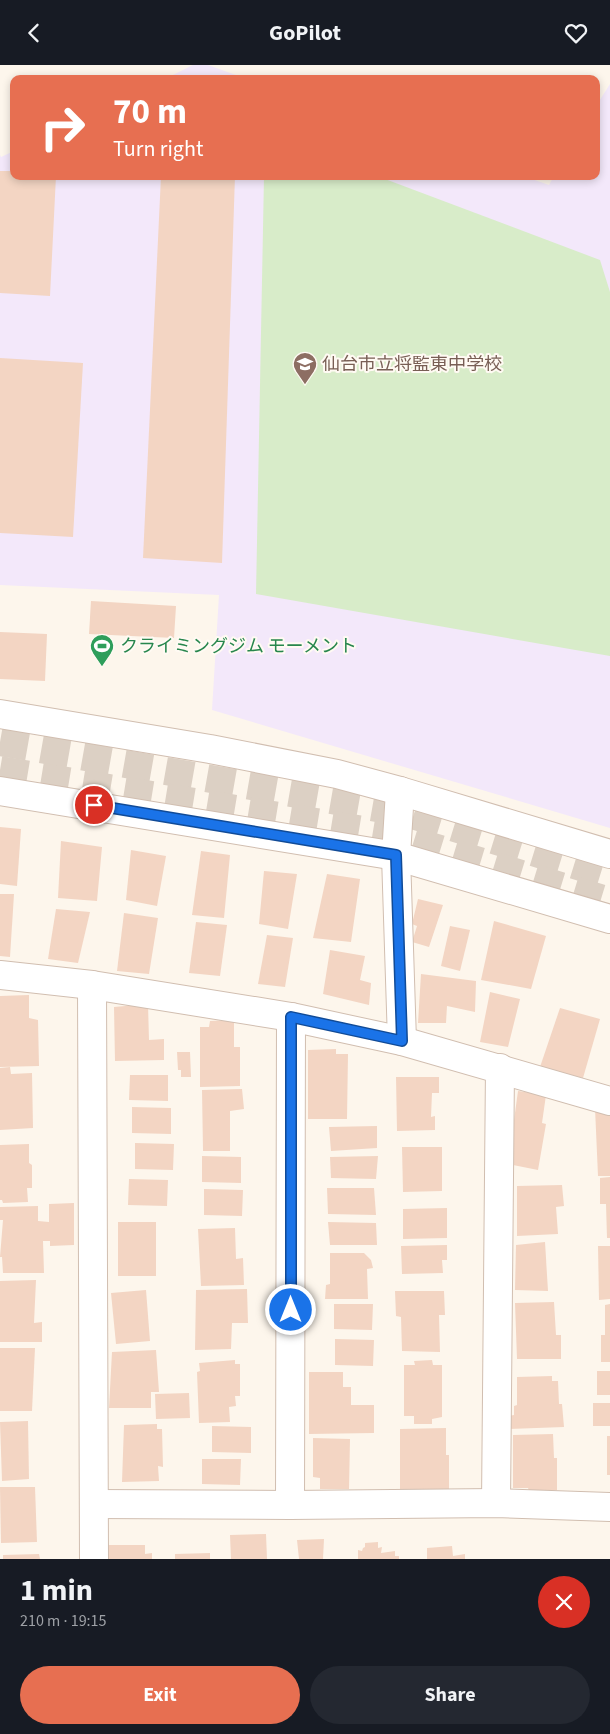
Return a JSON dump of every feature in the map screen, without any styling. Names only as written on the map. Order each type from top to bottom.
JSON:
[{"type":"street","points":[[0,714],[220,751],[337,774],[610,854]]},
{"type":"street","points":[[0,791],[396,855],[610,919]]},
{"type":"street","points":[[400,791],[396,855],[402,1041]]},
{"type":"street","points":[[0,975],[92,985],[291,1017],[402,1041],[610,1101]]},
{"type":"street","points":[[92,985],[94,1559]]},
{"type":"street","points":[[290,1505],[291,1017]]},
{"type":"street","points":[[496,1503],[500,1068]]},
{"type":"street","points":[[94,1504],[496,1503],[610,1507]]},
{"type":"shaded area","points":[[193,65],[208,65],[236,75],[173,75]]},
{"type":"shaded area","name":"仙台市立将監東中学校","points":[[610,84],[610,828],[212,710],[219,595],[0,585],[0,155],[1,157],[10,153],[10,180],[535,180],[549,185],[552,180],[600,180],[600,100]]},
{"type":"green space","points":[[264,180],[388,180],[600,260],[610,292],[610,656],[256,594]]},
{"type":"building","points":[[0,171],[10,171],[10,180],[56,180],[50,296],[0,293]]},
{"type":"building","points":[[161,180],[235,180],[222,563],[143,558]]},
{"type":"building","points":[[0,358],[83,363],[73,537],[0,533]]},
{"type":"building","points":[[91,601],[176,606],[174,638],[89,634]]},
{"type":"building","points":[[0,632],[47,634],[45,681],[0,679]]},
{"type":"building","points":[[0,827],[21,829],[17,886],[0,884]]},
{"type":"building","points":[[61,841],[102,847],[97,901],[58,898]]},
{"type":"building","points":[[131,850],[166,856],[157,906],[126,900]]},
{"type":"building","points":[[201,851],[230,855],[224,918],[192,915]]},
{"type":"building","points":[[264,871],[297,874],[288,929],[259,924]]},
{"type":"building","points":[[327,874],[360,879],[351,942],[313,938]]},
{"type":"building","points":[[0,894],[14,894],[10,957],[0,956]]},
{"type":"building","points":[[418,899],[443,905],[429,947],[412,942],[417,926],[412,924]]},
{"type":"building","points":[[56,909],[90,912],[78,963],[48,959]]},
{"type":"building","points":[[124,913],[158,918],[149,974],[117,971]]},
{"type":"building","points":[[494,921],[546,936],[531,989],[481,980]]},
{"type":"building","points":[[196,922],[227,925],[220,976],[189,973]]},
{"type":"building","points":[[450,926],[470,930],[460,971],[441,966]]},
{"type":"building","points":[[267,935],[293,938],[285,987],[258,984]]},
{"type":"building","points":[[330,950],[365,956],[360,980],[371,983],[369,1005],[323,994]]},
{"type":"building","points":[[421,974],[476,981],[475,1012],[447,1006],[446,1023],[418,1023]]},
{"type":"building","points":[[490,992],[520,999],[508,1047],[480,1042]]},
{"type":"building","points":[[29,995],[29,1018],[38,1020],[39,1066],[0,1067],[0,996]]},
{"type":"building","points":[[148,1004],[149,1040],[164,1039],[164,1060],[115,1061],[114,1007]]},
{"type":"building","points":[[560,1008],[600,1019],[583,1078],[540,1067]]},
{"type":"building","points":[[234,1020],[234,1047],[240,1047],[240,1086],[200,1087],[200,1027],[209,1027],[210,1021]]},
{"type":"building","points":[[336,1049],[336,1054],[348,1054],[347,1119],[308,1119],[308,1050]]},
{"type":"building","points":[[177,1052],[190,1052],[191,1077],[181,1077],[181,1070],[178,1070]]},
{"type":"building","points":[[10,1067],[11,1074],[32,1073],[33,1128],[0,1130],[0,1068]]},
{"type":"building","points":[[130,1075],[168,1075],[168,1101],[129,1100]]},
{"type":"building","points":[[396,1077],[439,1077],[439,1093],[432,1093],[431,1117],[435,1116],[435,1130],[397,1131]]},
{"type":"building","points":[[242,1089],[244,1109],[230,1111],[230,1151],[203,1151],[202,1090]]},
{"type":"building","points":[[518,1091],[546,1095],[542,1123],[546,1124],[538,1170],[508,1164]]},
{"type":"building","points":[[132,1107],[171,1108],[171,1134],[132,1133]]},
{"type":"building","points":[[595,1108],[610,1113],[610,1176],[598,1176]]},
{"type":"building","points":[[377,1126],[377,1148],[331,1151],[329,1127]]},
{"type":"building","points":[[135,1143],[174,1144],[173,1170],[135,1169]]},
{"type":"building","points":[[29,1144],[29,1163],[32,1165],[32,1188],[27,1188],[28,1202],[3,1203],[0,1200],[0,1145]]},
{"type":"building","points":[[402,1147],[442,1147],[442,1191],[403,1192]]},
{"type":"building","points":[[202,1156],[241,1157],[241,1183],[202,1182]]},
{"type":"building","points":[[378,1156],[376,1179],[331,1178],[330,1157]]},
{"type":"building","points":[[610,1177],[610,1238],[607,1238],[606,1204],[600,1204],[600,1178]]},
{"type":"building","points":[[129,1179],[168,1180],[167,1206],[128,1205]]},
{"type":"building","points":[[562,1185],[564,1206],[556,1207],[558,1234],[517,1236],[517,1186]]},
{"type":"building","points":[[327,1188],[374,1188],[376,1215],[328,1214]]},
{"type":"building","points":[[204,1189],[243,1190],[242,1216],[204,1215]]},
{"type":"building","points":[[74,1203],[74,1245],[50,1246],[50,1241],[43,1241],[44,1273],[3,1273],[2,1257],[0,1257],[3,1220],[0,1220],[0,1207],[38,1206],[38,1221],[49,1222],[49,1204]]},
{"type":"building","points":[[447,1208],[447,1238],[403,1239],[403,1209]]},
{"type":"building","points":[[118,1222],[156,1222],[156,1276],[118,1276]]},
{"type":"building","points":[[328,1222],[376,1223],[377,1245],[330,1245]]},
{"type":"building","points":[[235,1228],[236,1259],[243,1258],[244,1285],[201,1286],[198,1229]]},
{"type":"building","points":[[545,1242],[548,1291],[515,1290],[516,1245]]},
{"type":"building","points":[[447,1245],[447,1260],[442,1260],[443,1273],[402,1274],[401,1246]]},
{"type":"building","points":[[598,1246],[610,1246],[610,1299],[599,1300]]},
{"type":"building","points":[[330,1253],[364,1253],[371,1260],[373,1268],[367,1269],[368,1299],[325,1299],[326,1285],[330,1284]]},
{"type":"building","points":[[36,1280],[34,1323],[42,1322],[42,1342],[0,1342],[0,1281]]},
{"type":"building","points":[[247,1289],[248,1323],[232,1323],[231,1349],[195,1350],[196,1290]]},
{"type":"building","points":[[146,1290],[150,1341],[116,1344],[111,1293]]},
{"type":"building","points":[[395,1291],[444,1291],[445,1315],[439,1315],[440,1352],[402,1351],[401,1317],[396,1316]]},
{"type":"building","points":[[554,1302],[556,1335],[561,1335],[561,1359],[517,1359],[515,1303]]},
{"type":"building","points":[[334,1304],[373,1304],[372,1330],[334,1329]]},
{"type":"building","points":[[610,1304],[610,1362],[601,1362],[601,1335],[605,1335],[605,1305]]},
{"type":"building","points":[[335,1339],[374,1340],[373,1366],[335,1365]]},
{"type":"building","points":[[0,1348],[35,1348],[32,1411],[0,1411]]},
{"type":"building","points":[[156,1350],[159,1392],[151,1392],[151,1408],[109,1408],[112,1352]]},
{"type":"building","points":[[235,1360],[235,1364],[240,1364],[240,1396],[235,1396],[236,1406],[229,1407],[230,1422],[199,1423],[197,1372],[200,1371],[199,1363]]},
{"type":"building","points":[[432,1360],[433,1365],[442,1365],[442,1417],[432,1419],[432,1424],[414,1424],[414,1416],[404,1416],[404,1365],[415,1365],[414,1361]]},
{"type":"building","points":[[597,1371],[610,1371],[610,1395],[597,1395]]},
{"type":"building","points":[[309,1372],[343,1372],[343,1387],[351,1387],[351,1405],[374,1405],[374,1433],[309,1434]]},
{"type":"building","points":[[552,1376],[552,1381],[558,1381],[559,1404],[562,1404],[564,1427],[509,1429],[508,1416],[514,1415],[514,1406],[517,1405],[517,1377]]},
{"type":"building","points":[[189,1393],[190,1418],[156,1419],[155,1394]]},
{"type":"building","points":[[593,1403],[610,1403],[610,1426],[593,1426]]},
{"type":"building","points":[[28,1421],[29,1479],[2,1481],[0,1422]]},
{"type":"building","points":[[157,1424],[157,1429],[162,1429],[163,1467],[158,1466],[159,1481],[122,1482],[124,1425]]},
{"type":"building","points":[[212,1426],[251,1427],[251,1453],[212,1452]]},
{"type":"building","points":[[446,1428],[446,1455],[449,1455],[449,1492],[415,1493],[415,1489],[400,1489],[400,1429]]},
{"type":"building","points":[[553,1434],[554,1458],[557,1458],[557,1490],[529,1491],[528,1488],[513,1488],[513,1435]]},
{"type":"building","points":[[607,1436],[610,1436],[610,1475],[607,1475]]},
{"type":"building","points":[[313,1438],[350,1439],[349,1489],[320,1489],[320,1478],[313,1477]]},
{"type":"building","points":[[202,1459],[241,1459],[240,1485],[202,1484]]},
{"type":"building","points":[[0,1487],[35,1487],[37,1542],[1,1543]]},
{"type":"building","points":[[266,1534],[267,1559],[231,1559],[230,1535]]},
{"type":"building","points":[[324,1539],[323,1559],[299,1559],[297,1540]]},
{"type":"building","points":[[378,1542],[378,1548],[382,1547],[381,1553],[395,1551],[395,1556],[399,1556],[399,1559],[358,1559],[358,1550],[362,1551],[365,1543]]},
{"type":"building","points":[[103,1545],[145,1545],[145,1554],[152,1553],[152,1559],[103,1559]]},
{"type":"building","points":[[452,1546],[453,1556],[465,1554],[465,1559],[427,1559],[427,1548]]},
{"type":"building","points":[[210,1553],[210,1559],[175,1559],[175,1554]]},
{"type":"building","points":[[39,1554],[40,1559],[3,1559],[3,1555]]},
{"type":"tunnel","points":[[0,742],[406,813],[610,876]]},
{"type":"tunnel","points":[[0,770],[394,835],[610,901]]},
{"type":"place","name":"仙台市立将監東中学校","points":[[305,385]]},
{"type":"place","name":"クライミングジム モーメント","points":[[102,667]]},
{"type":"route","points":[[94,805],[396,855],[402,1041],[291,1017],[291,1310]]}]
